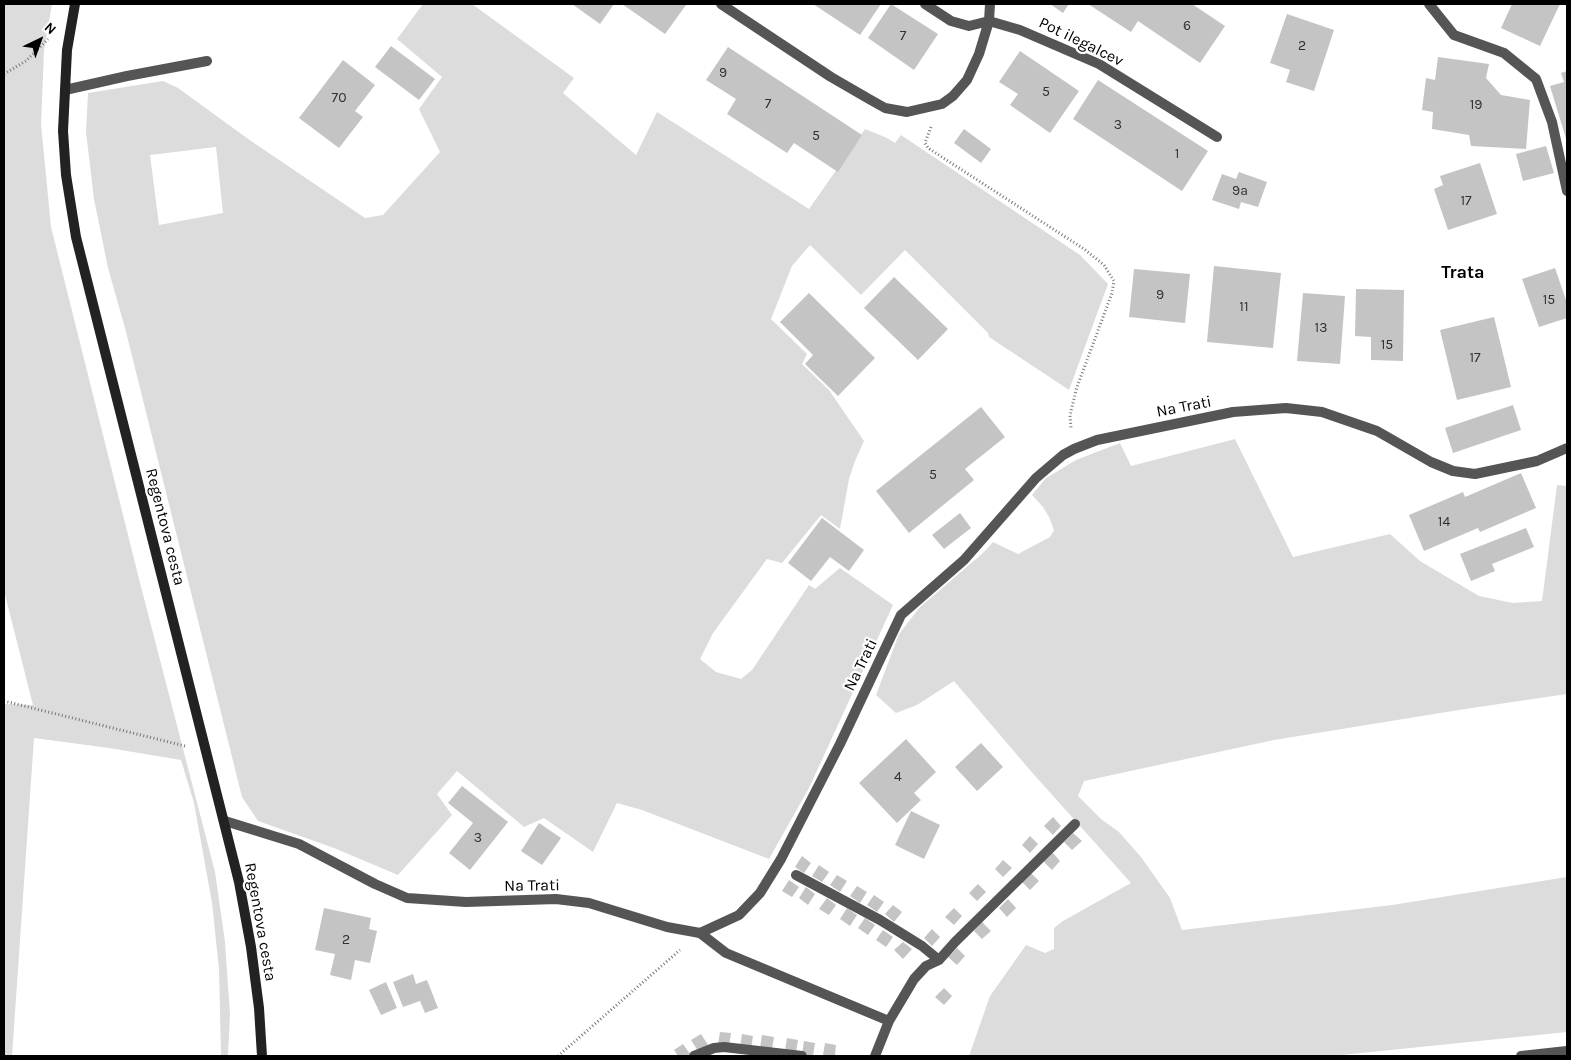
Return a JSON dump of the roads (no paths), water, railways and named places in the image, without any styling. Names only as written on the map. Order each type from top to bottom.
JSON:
[{"type":"street","points":[[721,4],[831,77],[885,108],[907,112],[942,104],[953,96],[967,80],[979,54],[989,21],[990,4]]},
{"type":"street","name":"Pot ilegalcev","points":[[924,4],[951,21],[969,26],[989,21],[1020,30],[1099,64],[1216,137]]},
{"type":"street","points":[[1429,4],[1454,35],[1504,54],[1536,79],[1552,122],[1567,188]]},
{"type":"street","name":"Regentova cesta","points":[[74,9],[67,50],[63,131],[66,175],[76,237],[239,882],[251,948],[259,1008],[262,1056]]},
{"type":"street","points":[[65,90],[207,61]]},
{"type":"street","name":"Na Trati","points":[[225,821],[299,844],[374,884],[407,898],[466,902],[556,900],[580,902],[667,927],[700,933],[739,915],[760,893],[781,859],[840,744],[901,615],[964,560],[1036,478],[1063,455],[1097,440],[1223,414],[1286,408],[1322,412],[1377,431],[1431,462],[1453,471],[1475,474],[1537,461],[1567,448]]},
{"type":"street","points":[[875,1056],[889,1021],[914,979],[926,966],[939,960],[1075,824]]},
{"type":"street","points":[[796,876],[880,920],[922,946],[939,960]]},
{"type":"street","points":[[700,933],[726,953],[889,1021]]},
{"type":"street","points":[[694,1056],[714,1048],[724,1047],[802,1056]]},
{"type":"street","points":[[1521,1056],[1567,1051]]},
{"type":"district","name":"Trata","points":[[1463,273]]}]
